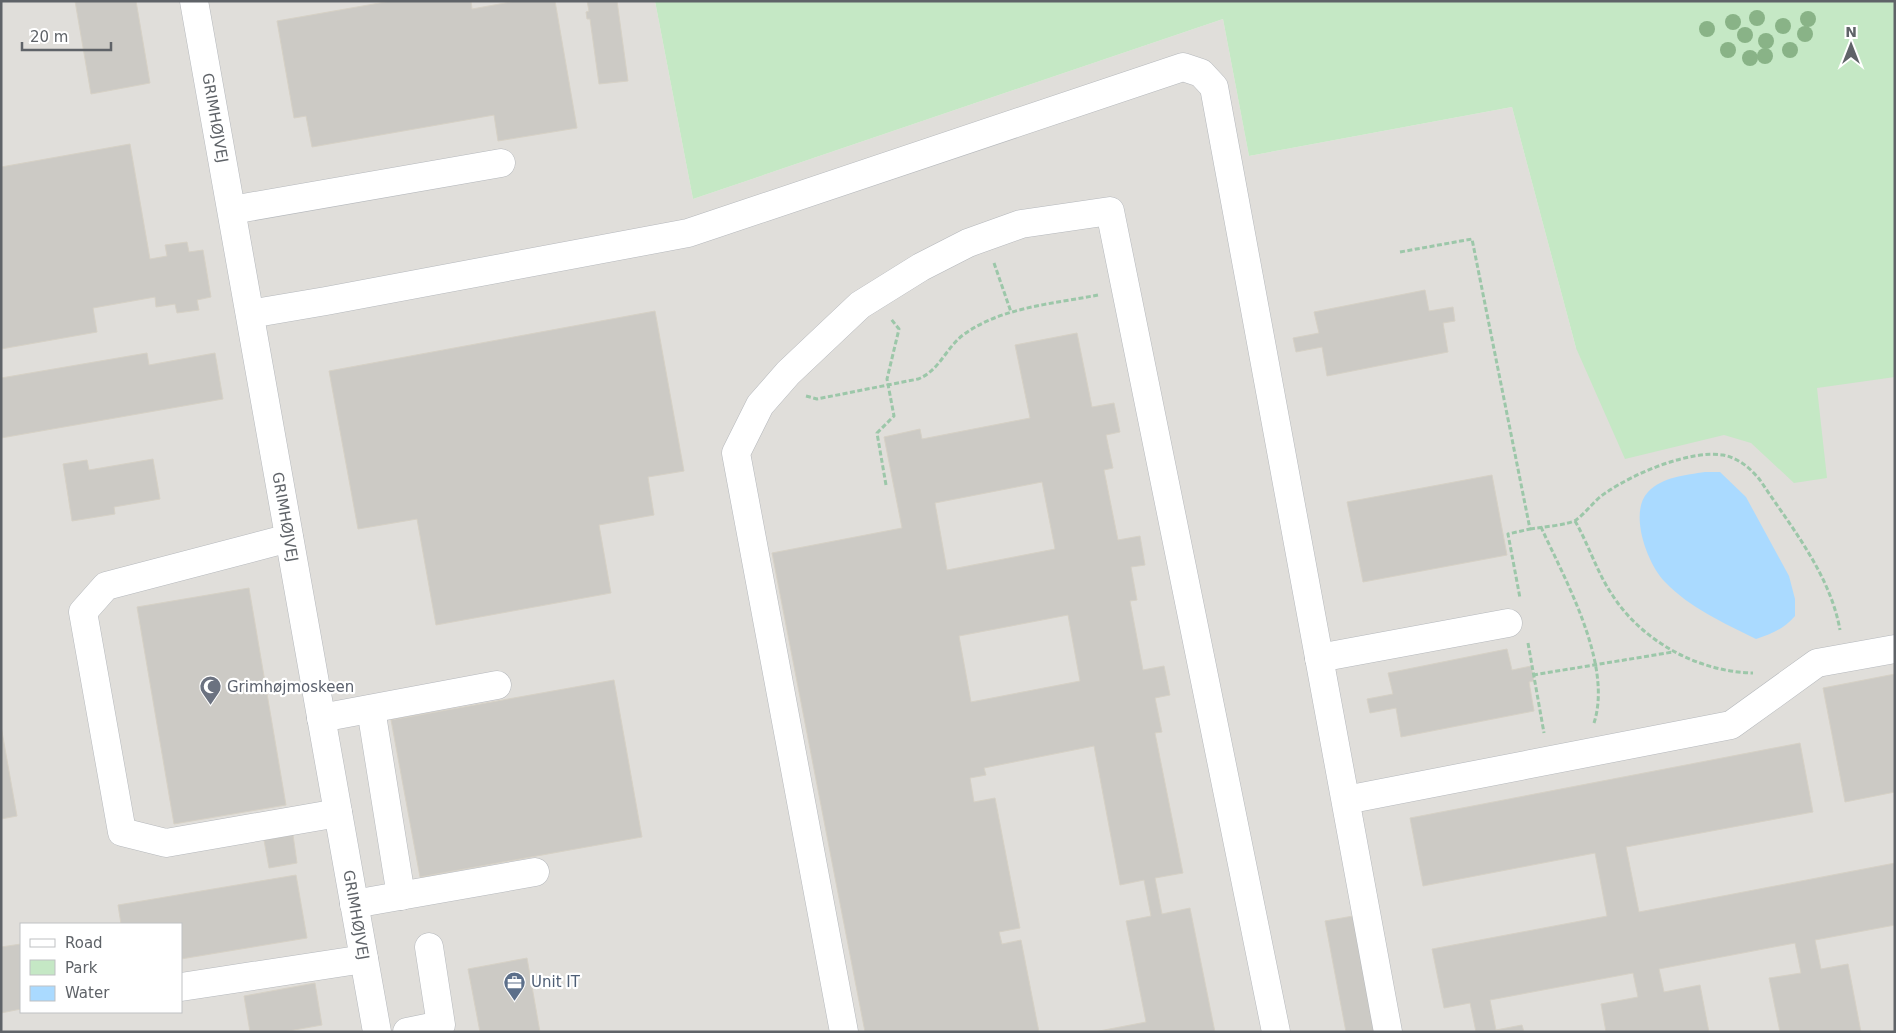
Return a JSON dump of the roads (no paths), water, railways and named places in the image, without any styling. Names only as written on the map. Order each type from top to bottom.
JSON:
[{"type":"street","name":"GRIMHØJVEJ","points":[[194,1],[377,1032]]},
{"type":"street","points":[[250,314],[688,233],[1183,67],[1201,73],[1214,87],[1388,1032]]},
{"type":"street","points":[[232,210],[501,164]]},
{"type":"street","points":[[844,1032],[736,453],[760,405],[783,379],[860,305],[920,268],[968,243],[1021,224],[1110,210],[1276,1032]]},
{"type":"street","points":[[289,538],[106,586],[83,612],[120,823],[122,832],[166,843],[338,813]]},
{"type":"street","points":[[1319,658],[1518,621]]},
{"type":"street","points":[[1346,800],[1731,725],[1817,663],[1895,649]]},
{"type":"street","points":[[321,718],[497,684]]},
{"type":"street","points":[[371,708],[401,896]]},
{"type":"street","points":[[354,904],[535,872]]},
{"type":"street","points":[[407,1032],[442,1024],[429,947]]},
{"type":"street","points":[[182,987],[364,959]]},
{"type":"water","points":[[1705,472],[1720,472],[1746,497],[1789,576],[1795,599],[1795,616],[1777,630],[1756,639],[1685,600],[1665,582],[1652,564],[1647,552],[1640,525],[1640,513],[1642,501],[1648,492],[1667,480]]},
{"type":"place","name":"Grimhøjmoskeen","points":[[211,706]]},
{"type":"place","name":"Unit IT","points":[[515,1001]]}]
